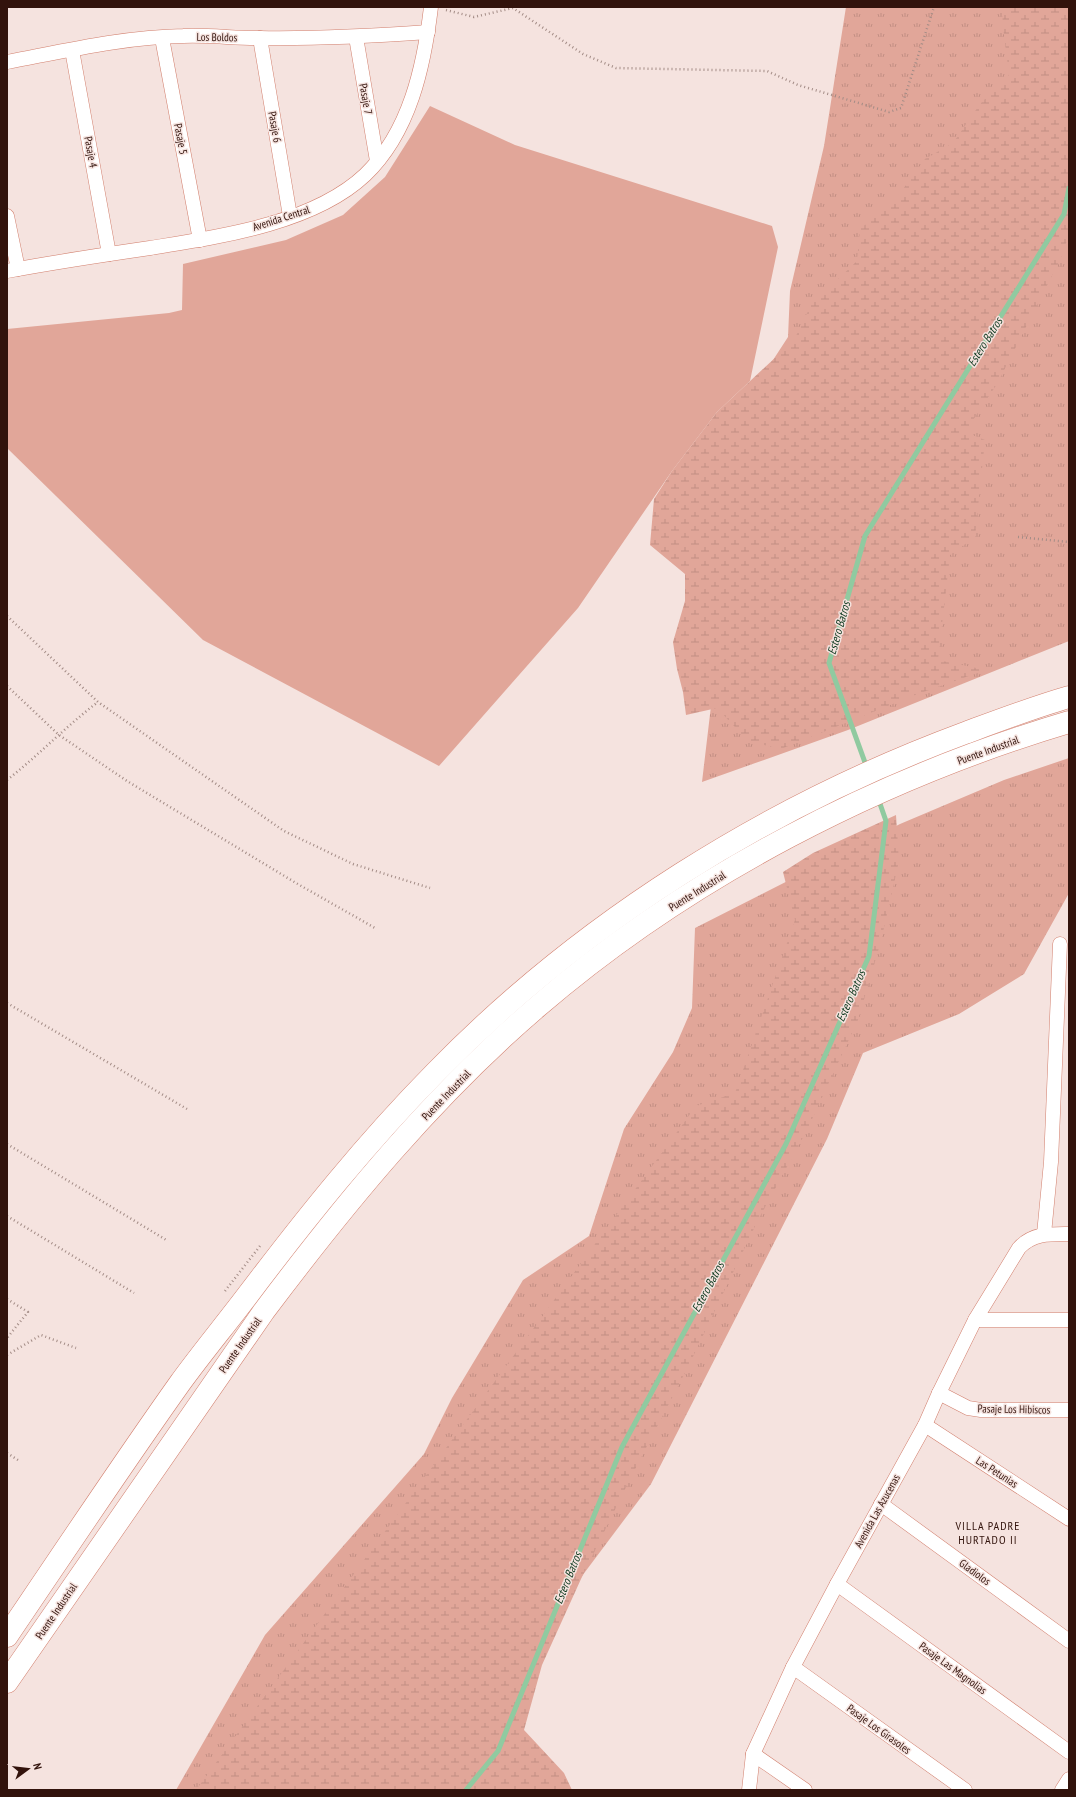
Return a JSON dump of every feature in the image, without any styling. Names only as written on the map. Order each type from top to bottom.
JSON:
[{"type":"highway","name":"Puente Industrial","points":[[7,1636],[181,1382],[319,1203],[396,1113],[436,1071],[522,992],[577,947],[630,908],[680,875],[775,819],[845,783],[901,758],[1002,719],[1069,697]]},
{"type":"highway","name":"Puente Industrial","points":[[7,1682],[255,1324],[298,1266],[362,1186],[413,1128],[466,1074],[537,1008],[639,928],[710,882],[764,850],[807,827],[896,785],[1002,744],[1069,722]]},
{"type":"street","name":"Avenida Central","points":[[12,270],[200,240],[228,234],[290,216],[319,205],[337,195],[364,176],[377,161],[402,122],[411,101],[418,78],[435,8]]},
{"type":"street","name":"Los Boldos","points":[[7,62],[115,42],[183,36],[260,38],[356,37],[428,32]]},
{"type":"street","name":"Pasaje 7","points":[[356,37],[377,161]]},
{"type":"street","name":"Pasaje 5","points":[[162,38],[200,240]]},
{"type":"street","name":"Pasaje 6","points":[[260,38],[290,216]]},
{"type":"street","name":"Pasaje 4","points":[[72,50],[109,254]]},
{"type":"street","points":[[7,216],[12,270]]},
{"type":"street","points":[[1060,944],[1052,1162],[1044,1234],[1069,1234]]},
{"type":"street","name":"Avenida Las Azucenas","points":[[749,1790],[753,1754],[794,1667],[837,1584],[925,1425],[975,1320],[1019,1248],[1025,1241],[1032,1237],[1044,1234]]},
{"type":"street","points":[[975,1320],[1069,1320]]},
{"type":"street","name":"Pasaje Los Hibiscos","points":[[939,1393],[968,1408],[981,1410],[1069,1410]]},
{"type":"street","name":"Las Petunias","points":[[925,1425],[1069,1519]]},
{"type":"street","name":"Gladiolos","points":[[881,1504],[1069,1641]]},
{"type":"street","name":"Pasaje Las Magnolias","points":[[837,1584],[1069,1752]]},
{"type":"street","name":"Pasaje Los Girasoles","points":[[794,1667],[965,1790]]},
{"type":"street","points":[[753,1754],[805,1790]]},
{"type":"street","points":[[1062,1790],[1069,1779]]},
{"type":"path","points":[[435,8],[474,17],[513,8],[583,54],[616,68],[767,71],[798,85],[889,112],[901,108],[934,7]]},
{"type":"path","points":[[1018,536],[1069,542]]},
{"type":"path","points":[[7,616],[98,702],[284,831],[353,864],[430,888]]},
{"type":"path","points":[[7,686],[59,735],[127,781],[296,883],[375,928]]},
{"type":"path","points":[[7,780],[35,759],[72,722],[98,702]]},
{"type":"path","points":[[7,1003],[186,1109]]},
{"type":"path","points":[[7,1144],[168,1241]]},
{"type":"path","points":[[7,1216],[134,1293]]},
{"type":"path","points":[[7,1299],[28,1312],[7,1338]]},
{"type":"path","points":[[7,1355],[41,1335],[76,1348]]},
{"type":"path","points":[[7,1453],[18,1460]]},
{"type":"green space","points":[[846,7],[1069,7],[1069,641],[848,730],[702,782],[711,706],[689,489],[788,337],[790,291],[824,146]]},
{"type":"green space","points":[[1002,7],[1069,7],[1069,235],[1060,260],[997,384],[965,432],[985,440],[975,537],[950,555],[938,660],[986,670],[915,695],[781,749],[748,741],[717,708],[686,715],[673,642],[685,601],[685,574],[650,545],[654,499],[672,471],[717,412],[794,340],[811,305],[857,261],[860,229],[898,196],[925,159],[953,143],[980,104],[1009,75]]},
{"type":"green space","points":[[430,106],[515,145],[772,226],[778,247],[750,381],[717,412],[672,471],[578,608],[439,766],[203,640],[7,448],[7,329],[169,313],[182,310],[183,264],[286,240],[343,215],[385,177]]},
{"type":"green space","points":[[1069,758],[1069,893],[1024,974],[959,1014],[863,1053],[827,1139],[651,1484],[540,1632],[483,1790],[176,1790],[265,1635],[424,1454],[452,1398],[523,1280],[589,1236],[624,1129],[673,1052],[692,1008],[695,928],[900,824],[1004,780]]},
{"type":"green space","points":[[896,815],[899,861],[881,941],[858,1020],[807,1130],[758,1220],[690,1363],[630,1479],[581,1579],[542,1665],[524,1730],[564,1773],[572,1790],[196,1790],[696,1106],[735,1093],[795,920],[783,872],[813,853]]},
{"type":"waterway","name":"Estero Batros","points":[[867,768],[829,663],[865,536],[1064,214],[1069,188]]},
{"type":"waterway","name":"Estero Batros","points":[[466,1790],[498,1751],[622,1447],[786,1144],[869,956],[886,821],[878,798]]},
{"type":"district","name":"VILLA PADRE HURTADO II","points":[[988,1533]]}]
